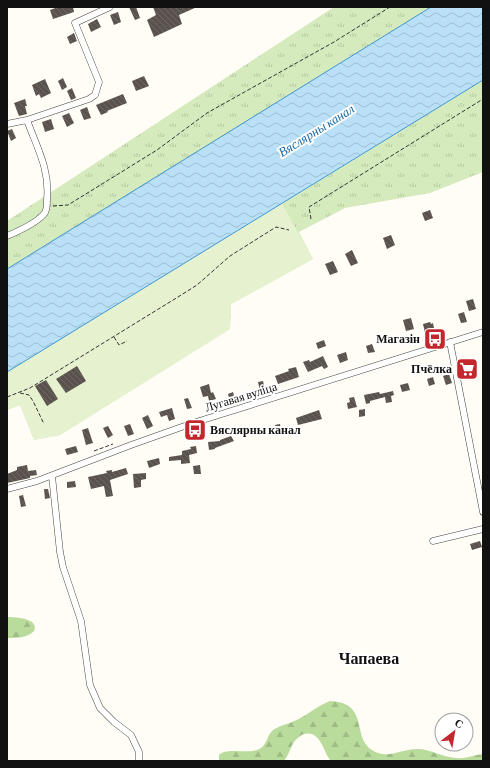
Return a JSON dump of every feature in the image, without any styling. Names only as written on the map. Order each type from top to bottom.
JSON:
[{"type":"street","points":[[7,124],[27,120],[89,99],[95,95],[99,82],[75,22],[110,7]]},
{"type":"street","points":[[7,236],[27,227],[44,214],[46,207],[48,192],[44,162],[27,120]]},
{"type":"street","name":"Лугавая вуліца","points":[[7,489],[37,482],[131,445],[193,423],[483,332]]},
{"type":"street","points":[[450,342],[483,512]]},
{"type":"street","points":[[52,476],[62,567],[81,621],[90,685],[100,708],[114,722],[131,735],[139,752],[139,761]]},
{"type":"street","points":[[433,541],[483,530]]},
{"type":"path","points":[[46,207],[68,205],[157,150],[207,113],[334,42],[390,7]]},
{"type":"path","points":[[311,219],[309,207],[483,99]]},
{"type":"path","points":[[7,397],[30,388],[197,285],[230,256],[276,227],[289,230]]},
{"type":"path","points":[[114,337],[119,345],[127,340]]},
{"type":"path","points":[[20,392],[29,395],[44,424]]},
{"type":"path","points":[[94,451],[113,444]]},
{"type":"green space","points":[[334,7],[431,7],[7,269],[7,221]]},
{"type":"green space","points":[[431,7],[483,7],[483,80],[282,204],[313,259],[231,304],[230,329],[60,435],[34,440],[20,405],[7,410],[7,269]]},
{"type":"green space","points":[[483,80],[483,172],[430,193],[345,208],[299,232],[313,259],[231,304],[230,329],[60,435],[34,440],[20,405],[7,410],[282,204]]},
{"type":"green space","points":[[7,617],[20,618],[30,621],[35,627],[34,631],[24,637],[7,638]]},
{"type":"green space","points":[[330,701],[342,703],[350,708],[355,714],[362,737],[366,744],[378,753],[389,754],[417,749],[459,758],[483,754],[483,761],[331,761],[318,738],[314,735],[303,734],[296,739],[284,761],[219,761],[219,755],[223,752],[251,751],[261,748],[274,729],[297,720]]},
{"type":"water","points":[[431,7],[483,7],[483,80],[7,372],[7,269]]},
{"type":"building","points":[[58,7],[73,7],[74,12],[53,19],[50,10]]},
{"type":"building","points":[[129,7],[136,7],[140,18],[135,20]]},
{"type":"building","points":[[153,7],[197,7],[179,15],[182,24],[154,37],[147,20],[156,15]]},
{"type":"building","points":[[118,12],[121,22],[114,25],[110,15]]},
{"type":"building","points":[[97,19],[101,27],[91,32],[88,24]]},
{"type":"building","points":[[74,33],[77,41],[70,44],[67,37]]},
{"type":"building","points":[[144,76],[149,86],[136,91],[132,81]]},
{"type":"building","points":[[63,78],[67,87],[62,90],[58,81]]},
{"type":"building","points":[[45,79],[51,93],[41,98],[39,94],[36,96],[32,85]]},
{"type":"building","points":[[72,88],[76,98],[71,100],[67,91]]},
{"type":"building","points":[[123,94],[127,103],[101,115],[96,105]]},
{"type":"building","points":[[25,99],[27,114],[19,116],[14,103]]},
{"type":"building","points":[[87,107],[91,118],[84,120],[80,110]]},
{"type":"building","points":[[69,113],[74,123],[67,127],[62,116]]},
{"type":"building","points":[[51,119],[54,129],[45,132],[42,122]]},
{"type":"building","points":[[12,129],[16,138],[11,141],[7,131]]},
{"type":"building","points":[[430,210],[433,218],[425,221],[422,213]]},
{"type":"building","points":[[391,235],[395,245],[387,249],[383,238]]},
{"type":"building","points":[[352,250],[358,263],[351,266],[345,254]]},
{"type":"building","points":[[333,261],[338,272],[330,275],[325,264]]},
{"type":"building","points":[[473,299],[476,309],[469,311],[466,301]]},
{"type":"building","points":[[464,312],[467,322],[461,323],[458,314]]},
{"type":"building","points":[[411,318],[414,329],[406,331],[403,320]]},
{"type":"building","points":[[430,322],[431,324],[433,323],[433,331],[425,333],[423,324]]},
{"type":"building","points":[[390,335],[392,341],[385,343],[383,337]]},
{"type":"building","points":[[324,340],[326,346],[318,349],[316,343]]},
{"type":"building","points":[[372,344],[375,352],[368,353],[366,346]]},
{"type":"building","points":[[346,352],[348,360],[340,363],[337,355]]},
{"type":"building","points":[[323,356],[328,367],[324,369],[322,366],[308,372],[303,362],[309,360],[310,362]]},
{"type":"building","name":"Пчёлка","points":[[470,362],[473,374],[463,376],[460,365]]},
{"type":"building","points":[[77,366],[86,381],[66,393],[56,379]]},
{"type":"building","points":[[296,367],[299,377],[278,384],[275,376],[289,371],[288,369]]},
{"type":"building","points":[[449,374],[452,383],[446,385],[443,376]]},
{"type":"building","points":[[433,377],[435,384],[429,386],[427,379]]},
{"type":"building","points":[[46,380],[58,399],[47,406],[35,386]]},
{"type":"building","points":[[263,381],[265,389],[260,391],[258,382]]},
{"type":"building","points":[[408,383],[410,390],[402,392],[400,385]]},
{"type":"building","points":[[209,384],[211,393],[213,392],[216,399],[209,401],[208,396],[203,397],[200,387]]},
{"type":"building","points":[[393,391],[394,395],[391,396],[392,402],[386,403],[385,397],[370,401],[370,403],[366,404],[364,395]]},
{"type":"building","points":[[233,392],[235,399],[230,401],[228,394]]},
{"type":"building","points":[[354,397],[357,407],[348,409],[347,403],[350,402],[349,398]]},
{"type":"building","points":[[188,398],[192,408],[187,409],[184,399]]},
{"type":"building","points":[[172,408],[175,419],[169,421],[167,415],[161,417],[159,412]]},
{"type":"building","points":[[365,409],[365,416],[359,417],[359,410]]},
{"type":"building","points":[[319,410],[322,419],[298,425],[296,418]]},
{"type":"building","points":[[148,415],[153,426],[147,429],[142,418]]},
{"type":"building","points":[[130,424],[134,434],[128,436],[124,426]]},
{"type":"building","points":[[280,424],[281,431],[276,432],[275,425]]},
{"type":"building","points":[[108,426],[113,435],[108,438],[103,428]]},
{"type":"building","points":[[88,428],[93,443],[86,445],[82,430]]},
{"type":"building","points":[[231,436],[234,441],[209,450],[208,442],[220,441]]},
{"type":"building","points":[[76,446],[78,452],[67,455],[65,449]]},
{"type":"building","points":[[196,446],[197,453],[189,455],[190,463],[181,464],[181,460],[169,461],[169,457],[182,455],[182,451]]},
{"type":"building","points":[[159,458],[160,464],[149,468],[147,461]]},
{"type":"building","points":[[27,465],[28,471],[36,470],[37,475],[7,483],[7,474],[17,470],[17,467]]},
{"type":"building","points":[[200,465],[201,474],[194,474],[193,466]]},
{"type":"building","points":[[126,468],[128,474],[110,480],[113,496],[106,497],[104,486],[91,489],[88,477],[107,473],[106,471],[112,470],[112,472]]},
{"type":"building","points":[[146,473],[146,479],[141,480],[141,487],[134,488],[133,474]]},
{"type":"building","points":[[75,481],[76,487],[67,488],[67,482]]},
{"type":"building","points":[[44,489],[48,489],[50,498],[45,499]]},
{"type":"building","points":[[23,495],[26,506],[21,507],[19,496]]},
{"type":"building","points":[[480,541],[482,547],[472,550],[470,544]]},
{"type":"place","name":"Магазін","points":[[435,339]]},
{"type":"place","name":"Пчёлка","points":[[467,369]]},
{"type":"place","name":"Вяслярны канал","points":[[195,430]]},
{"type":"district","name":"Чапаева","points":[[369,658]]}]
